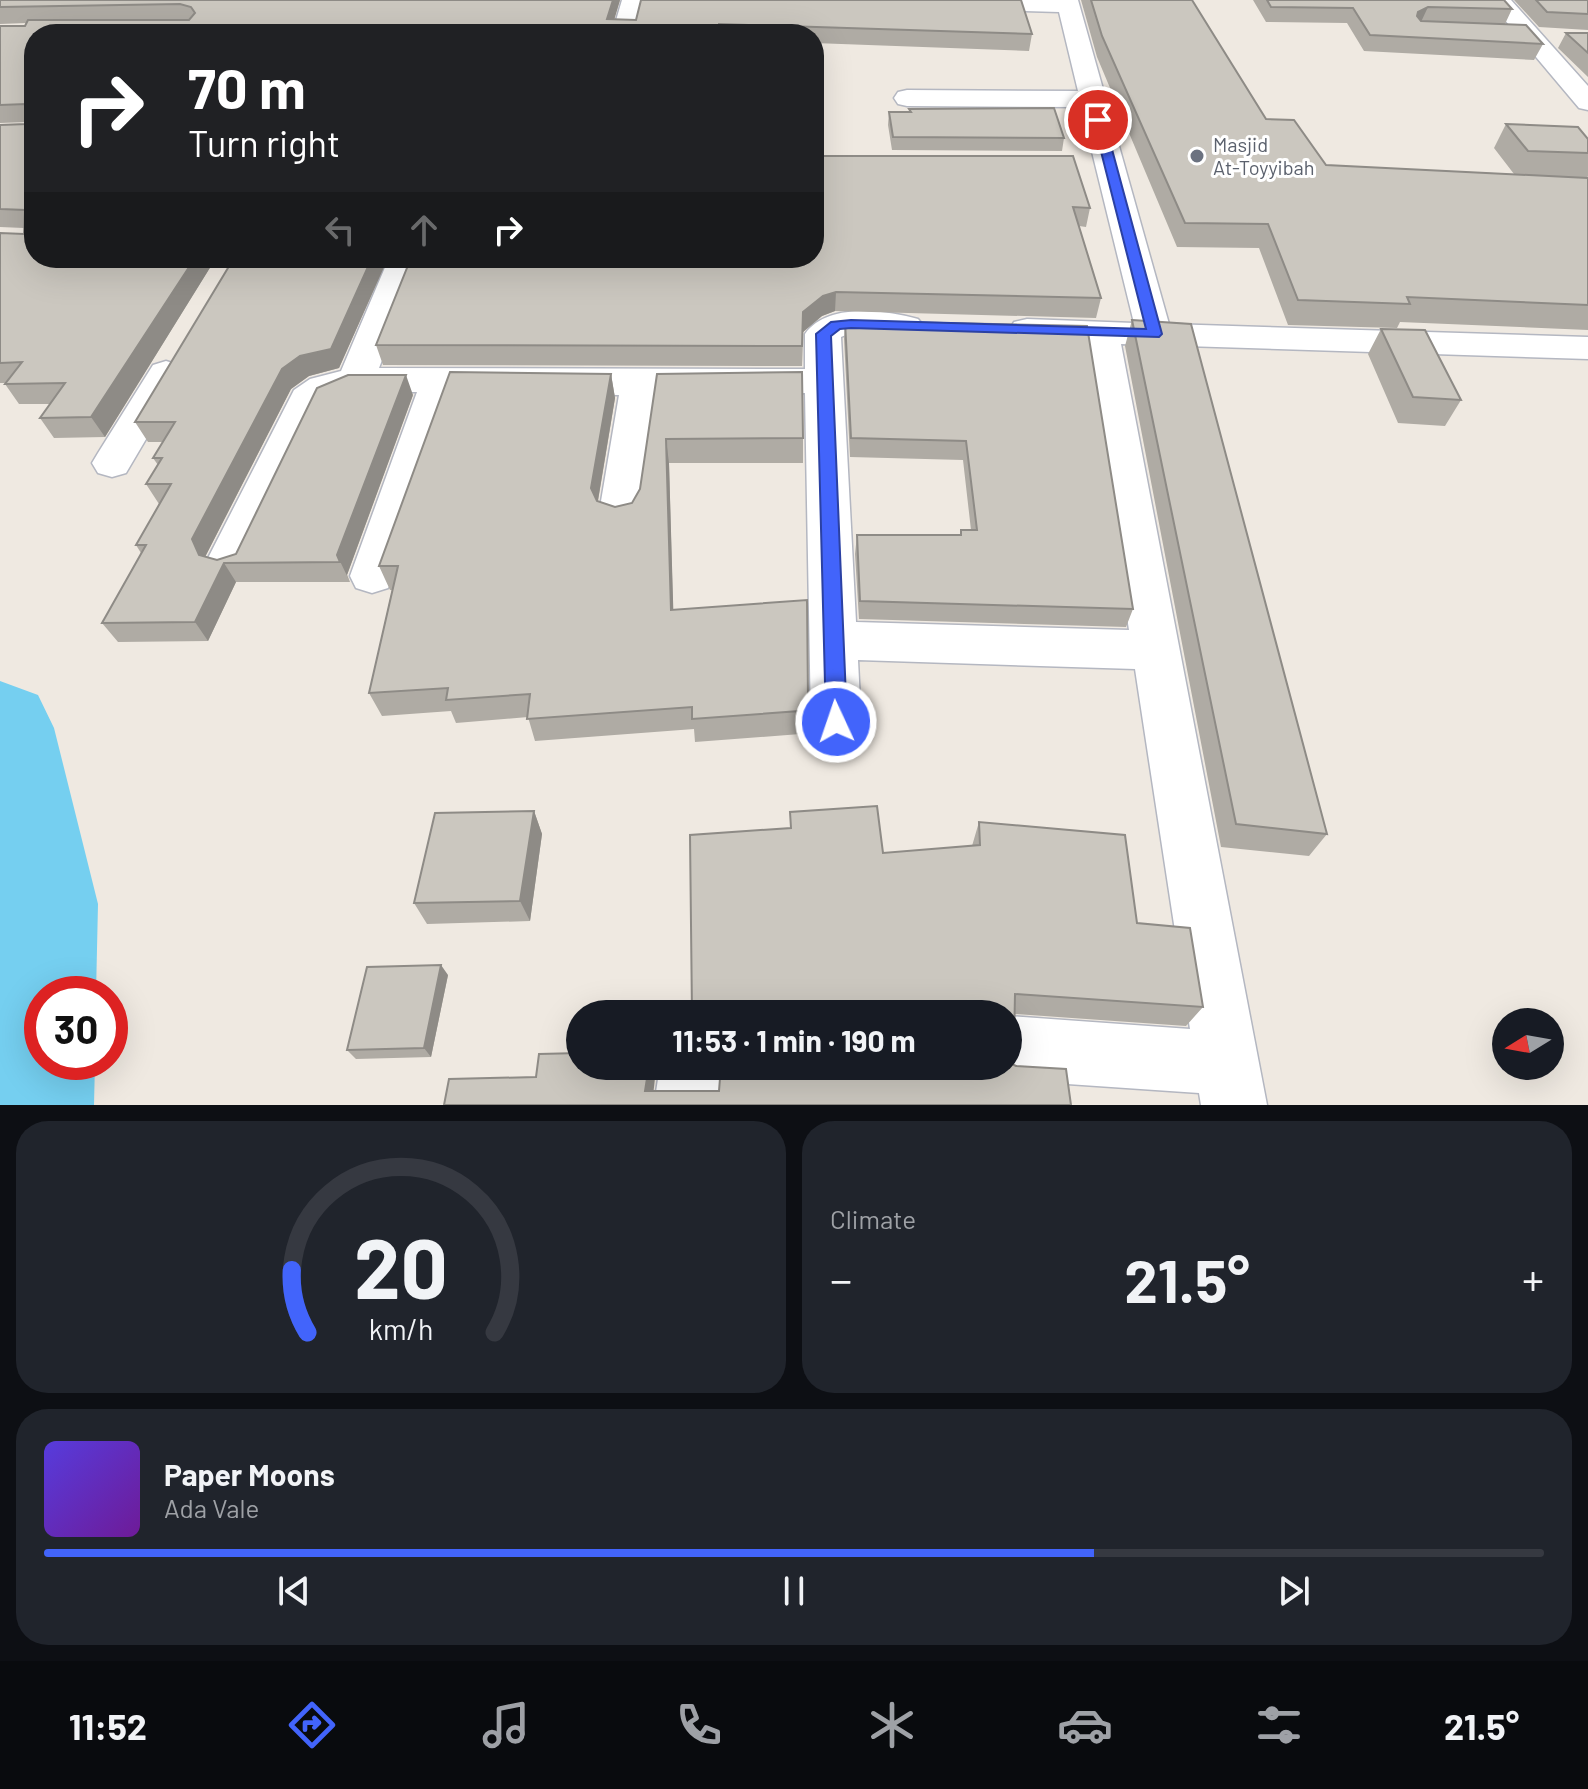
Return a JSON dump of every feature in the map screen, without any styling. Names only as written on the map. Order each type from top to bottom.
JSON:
[{"type":"street","points":[[627,24],[633,0]]},
{"type":"street","points":[[901,0],[1067,3],[1154,334]]},
{"type":"street","points":[[1499,0],[1584,94]]},
{"type":"street","points":[[1531,37],[1560,38]]},
{"type":"street","points":[[907,98],[1092,99]]},
{"type":"street","points":[[1080,163],[1111,163]]},
{"type":"street","points":[[356,380],[401,268]]},
{"type":"street","points":[[836,722],[823,334],[836,325],[945,327]]},
{"type":"street","points":[[992,329],[1588,348]]},
{"type":"street","points":[[1022,1050],[1231,1084],[1101,332]]},
{"type":"street","points":[[112,463],[186,340]]},
{"type":"street","points":[[229,560],[307,399],[323,387],[356,380],[823,381]]},
{"type":"street","points":[[372,576],[440,381]]},
{"type":"street","points":[[620,513],[640,383]]},
{"type":"street","points":[[833,640],[1156,650]]},
{"type":"street","points":[[687,1105],[690,1080]]},
{"type":"building","points":[[0,0],[613,0],[607,19],[636,20],[641,0],[1021,0],[1032,34],[824,27],[824,24],[26,24],[28,20],[189,20],[195,13],[191,7],[180,4],[0,7]]},
{"type":"building","points":[[1091,0],[1192,0],[1266,119],[1294,120],[1326,165],[1588,178],[1588,305],[1407,297],[1410,304],[1298,300],[1268,224],[1185,223],[1102,36]]},
{"type":"building","points":[[1267,0],[1504,0],[1512,9],[1428,7],[1418,12],[1417,16],[1421,21],[1526,25],[1543,44],[1370,35],[1353,8],[1271,7]]},
{"type":"building","points":[[1536,0],[1588,0],[1588,14],[1547,12]]},
{"type":"building","points":[[0,26],[24,26],[24,104],[0,105]]},
{"type":"building","points":[[1566,33],[1588,33],[1588,53]]},
{"type":"building","points":[[1054,108],[1064,138],[893,137],[889,112],[911,112],[909,109]]},
{"type":"building","points":[[24,124],[24,210],[0,209],[0,125]]},
{"type":"building","points":[[1506,124],[1578,127],[1588,139],[1588,153],[1528,151]]},
{"type":"building","points":[[824,156],[1073,156],[1090,208],[1073,207],[1101,298],[836,292],[823,296],[803,312],[802,346],[376,345],[407,268],[824,268]]},
{"type":"building","points":[[0,233],[24,234],[24,268],[188,268],[91,417],[40,418],[65,383],[5,384],[22,362],[0,363]]},
{"type":"building","points":[[228,268],[367,268],[331,349],[300,356],[282,369],[192,539],[199,555],[217,560],[236,554],[317,388],[348,375],[406,375],[337,555],[340,562],[224,563],[195,622],[102,623],[146,545],[136,545],[171,484],[146,484],[162,458],[153,458],[175,422],[135,422]]},
{"type":"building","points":[[1132,320],[1191,324],[1327,834],[1236,824]]},
{"type":"building","points":[[845,321],[1087,326],[1133,609],[860,601],[857,535],[961,535],[961,530],[977,530],[966,441],[851,438]]},
{"type":"building","points":[[1381,329],[1425,330],[1461,400],[1413,397]]},
{"type":"building","points":[[450,372],[611,374],[591,488],[597,501],[615,507],[632,503],[640,489],[657,374],[802,372],[803,438],[666,439],[671,610],[807,600],[808,699],[813,710],[692,719],[692,707],[527,719],[530,694],[446,700],[448,688],[369,693],[398,566],[379,566]]},
{"type":"building","points":[[877,806],[883,853],[980,845],[979,822],[1125,835],[1137,923],[1190,928],[1203,1007],[1015,994],[1015,1000],[692,1000],[690,835],[791,828],[790,812]]},
{"type":"building","points":[[534,811],[520,901],[414,903],[435,813]]},
{"type":"building","points":[[441,965],[424,1048],[347,1050],[367,967]]},
{"type":"building","points":[[566,1053],[566,1080],[647,1080],[645,1091],[719,1091],[720,1080],[1022,1080],[1022,1066],[1066,1069],[1071,1105],[444,1105],[449,1079],[536,1077],[539,1054]]},
{"type":"waterway","points":[[0,728],[36,904],[24,1105]]},
{"type":"place","name":"Masjid At-Toyyibah","points":[[1197,156]]},
{"type":"route","points":[[836,722],[823,334],[836,325],[851,324],[1154,334],[1098,120]]}]
